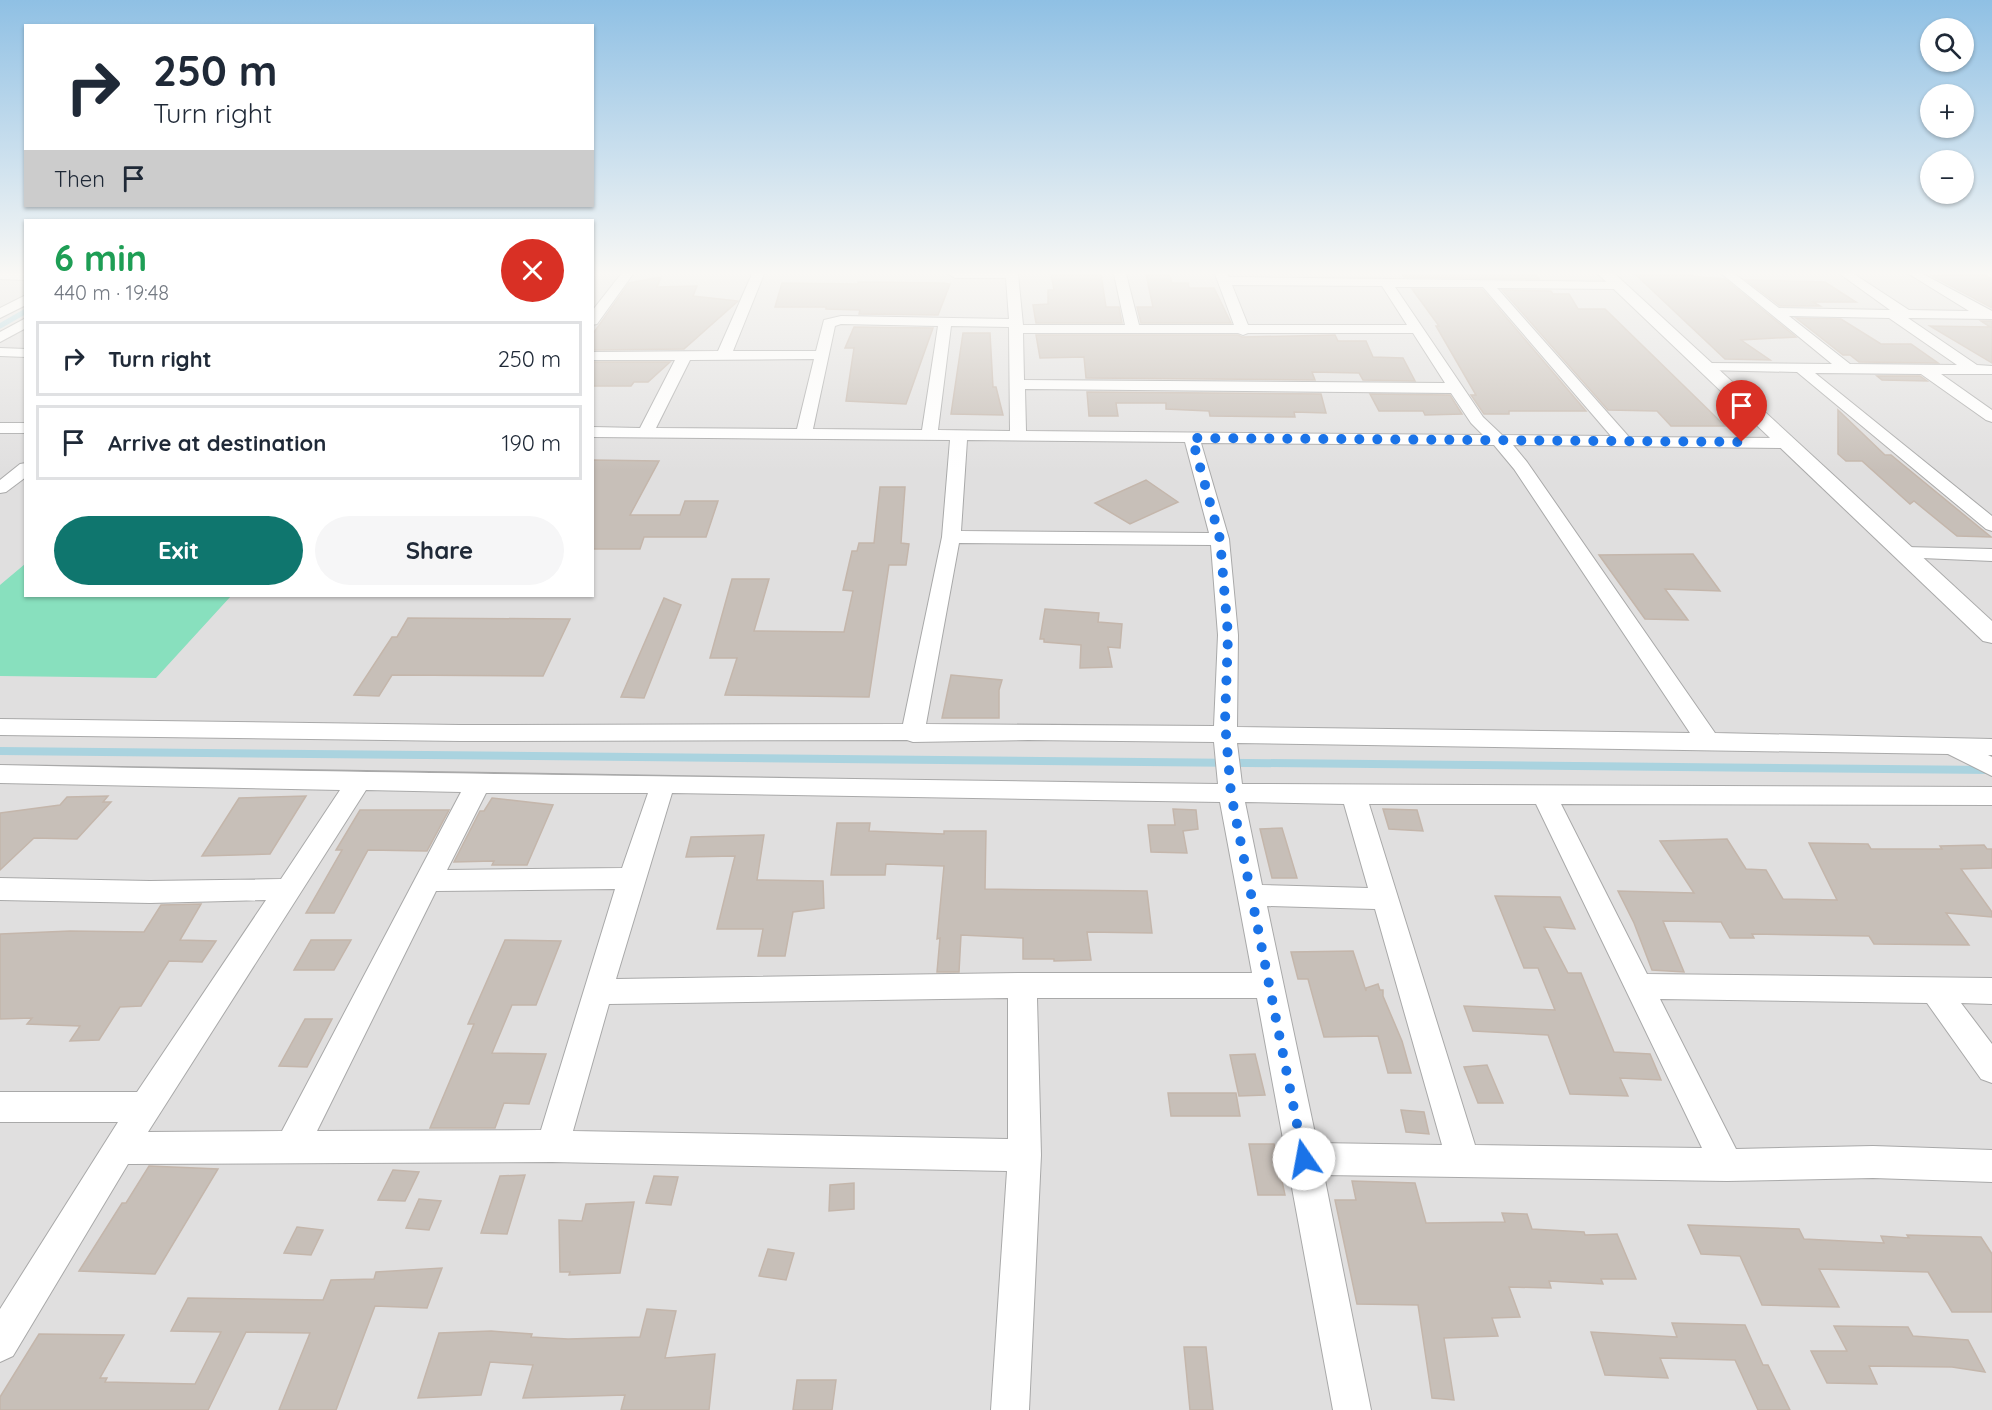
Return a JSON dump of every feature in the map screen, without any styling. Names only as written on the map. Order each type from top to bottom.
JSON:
[{"type":"street","points":[[724,355],[730,340]]},
{"type":"street","points":[[804,435],[825,340]]},
{"type":"street","points":[[929,436],[943,340]]},
{"type":"street","points":[[1016,340],[1018,437]]},
{"type":"street","points":[[1425,340],[1477,420],[1521,466],[1708,741]]},
{"type":"street","points":[[1536,340],[1624,441]]},
{"type":"street","points":[[1678,340],[1992,634]]},
{"type":"street","points":[[1811,340],[1847,369]]},
{"type":"street","points":[[1933,340],[1992,383]]},
{"type":"street","points":[[0,352],[24,353]]},
{"type":"street","points":[[645,433],[685,355]]},
{"type":"street","points":[[594,356],[822,355]]},
{"type":"street","points":[[1707,367],[1992,370]]},
{"type":"street","points":[[1802,369],[1992,525]]},
{"type":"street","points":[[1924,369],[1988,412]]},
{"type":"street","points":[[1017,384],[1454,388]]},
{"type":"street","points":[[0,428],[24,428]]},
{"type":"street","points":[[594,432],[1789,443]]},
{"type":"street","points":[[914,734],[951,537],[959,436]]},
{"type":"street","points":[[1192,438],[1220,539],[1228,635],[1226,736],[1231,794],[1352,1410]]},
{"type":"street","points":[[0,488],[24,470]]},
{"type":"street","points":[[951,537],[1220,539]]},
{"type":"street","points":[[1905,554],[1992,555]]},
{"type":"street","points":[[0,727],[460,733],[1028,732],[1992,747]]},
{"type":"street","points":[[1951,747],[1992,767]]},
{"type":"street","points":[[0,774],[478,784],[663,784],[1231,794],[1992,796]]},
{"type":"street","points":[[0,1343],[144,1107],[358,781]]},
{"type":"street","points":[[291,1148],[478,784]]},
{"type":"street","points":[[552,1146],[632,878],[663,784]]},
{"type":"street","points":[[1354,795],[1464,1163]]},
{"type":"street","points":[[1544,796],[1727,1165]]},
{"type":"street","points":[[429,881],[632,878]]},
{"type":"street","points":[[0,889],[150,892],[287,889]]},
{"type":"street","points":[[1251,895],[1386,899]]},
{"type":"street","points":[[599,992],[1022,985],[1268,986]]},
{"type":"street","points":[[1010,1410],[1024,1155],[1022,985]]},
{"type":"street","points":[[1639,986],[1992,991]]},
{"type":"street","points":[[1934,989],[1992,1069]]},
{"type":"street","points":[[0,1107],[144,1107]]},
{"type":"street","points":[[121,1148],[552,1146],[1024,1155]]},
{"type":"street","points":[[1304,1159],[1727,1165],[1873,1162],[1992,1166]]},
{"type":"shaded area","points":[[0,340],[24,340],[24,597],[594,597],[594,340],[1992,340],[1992,1410],[0,1410]]},
{"type":"green space","points":[[24,565],[24,597],[230,597],[156,678],[0,676],[0,585]]},
{"type":"building","points":[[594,340],[694,340],[684,349],[594,350]]},
{"type":"building","points":[[849,340],[929,340],[906,404],[846,401],[854,348],[845,348]]},
{"type":"building","points":[[962,340],[990,340],[993,387],[996,387],[1003,415],[951,414]]},
{"type":"building","points":[[1037,340],[1366,341],[1373,357],[1403,358],[1415,381],[1363,380],[1359,373],[1312,372],[1315,380],[1086,378],[1084,357],[1040,358]]},
{"type":"building","points":[[1444,340],[1525,340],[1586,411],[1509,411],[1509,414],[1484,414],[1471,395],[1476,395]]},
{"type":"building","points":[[1546,340],[1637,340],[1725,426],[1671,426],[1657,411],[1608,410]]},
{"type":"building","points":[[1705,340],[1745,340],[1741,340],[1770,360],[1725,359]]},
{"type":"building","points":[[1824,340],[1874,340],[1881,344],[1911,344],[1938,363],[1859,362],[1850,355],[1843,355]]},
{"type":"building","points":[[1953,340],[1992,340],[1992,363]]},
{"type":"building","points":[[594,362],[670,362],[648,382],[634,382],[631,386],[594,386]]},
{"type":"building","points":[[1877,376],[1920,376],[1927,381],[1882,380]]},
{"type":"building","points":[[1087,392],[1321,394],[1326,413],[1294,412],[1295,417],[1210,416],[1209,411],[1166,409],[1166,403],[1116,403],[1118,416],[1089,416]]},
{"type":"building","points":[[1370,394],[1450,395],[1462,414],[1425,415],[1423,411],[1379,411]]},
{"type":"building","points":[[1838,410],[1885,455],[1891,455],[1991,537],[1957,536],[1914,501],[1910,504],[1862,461],[1846,461],[1838,454]]},
{"type":"building","points":[[594,460],[659,461],[630,515],[680,515],[685,501],[718,501],[706,537],[644,537],[640,549],[594,549]]},
{"type":"building","points":[[1146,480],[1178,502],[1130,524],[1095,503]]},
{"type":"building","points":[[880,487],[905,487],[901,543],[909,544],[906,565],[889,565],[869,697],[725,695],[737,658],[710,658],[732,579],[769,579],[754,631],[844,632],[853,591],[843,590],[852,551],[857,551],[859,543],[874,543]]},
{"type":"building","points":[[1693,554],[1720,591],[1665,589],[1688,620],[1645,619],[1599,555]]},
{"type":"building","points":[[664,598],[681,605],[644,698],[621,697]]},
{"type":"building","points":[[1045,609],[1099,613],[1098,622],[1122,624],[1120,648],[1108,647],[1112,667],[1080,668],[1081,645],[1044,642],[1044,639],[1040,639]]},
{"type":"building","points":[[408,618],[570,619],[543,676],[392,675],[379,696],[354,695],[392,637],[397,637]]},
{"type":"building","points":[[951,675],[1002,680],[999,690],[999,718],[942,718]]},
{"type":"building","points":[[108,796],[103,802],[111,802],[77,839],[34,838],[0,870],[0,813],[60,805],[67,797]]},
{"type":"building","points":[[306,796],[270,854],[202,856],[239,798]]},
{"type":"building","points":[[492,798],[553,805],[527,865],[492,865],[494,861],[454,862],[480,811],[484,811]]},
{"type":"building","points":[[1173,809],[1196,810],[1198,829],[1183,831],[1187,853],[1151,852],[1148,825],[1175,825]]},
{"type":"building","points":[[1383,809],[1417,810],[1423,831],[1389,829]]},
{"type":"building","points":[[360,810],[449,810],[427,851],[368,850],[334,913],[306,913],[342,850],[336,850]]},
{"type":"building","points":[[837,823],[870,823],[869,831],[944,834],[944,831],[986,831],[985,889],[1147,891],[1152,933],[1087,932],[1091,960],[1054,961],[1054,959],[1023,959],[1023,938],[961,935],[959,972],[937,972],[940,938],[937,939],[944,866],[886,864],[885,875],[831,875]]},
{"type":"building","points":[[1282,828],[1297,878],[1272,878],[1260,829]]},
{"type":"building","points":[[764,835],[757,880],[823,881],[824,908],[793,912],[785,956],[758,956],[763,929],[717,929],[735,856],[686,857],[691,837]]},
{"type":"building","points":[[1727,839],[1746,869],[1766,870],[1783,899],[1837,900],[1809,843],[1868,844],[1871,849],[1942,849],[1940,846],[1984,845],[1987,849],[1992,849],[1992,868],[1961,869],[1992,912],[1992,917],[1946,913],[1969,945],[1874,944],[1869,936],[1752,934],[1754,938],[1730,938],[1721,922],[1663,921],[1684,972],[1652,970],[1634,923],[1618,891],[1694,893],[1660,841]]},
{"type":"building","points":[[1495,896],[1560,897],[1575,929],[1544,927],[1568,973],[1581,973],[1614,1052],[1650,1054],[1661,1080],[1620,1078],[1628,1096],[1570,1094],[1548,1035],[1473,1031],[1464,1006],[1555,1010],[1538,968],[1524,968]]},
{"type":"building","points":[[201,904],[180,940],[216,941],[202,962],[169,961],[141,1006],[120,1007],[99,1040],[70,1041],[80,1026],[27,1024],[32,1018],[0,1019],[0,934],[70,931],[144,932],[161,905]]},
{"type":"building","points":[[311,940],[351,940],[334,970],[294,970]]},
{"type":"building","points":[[505,940],[561,941],[536,1005],[512,1005],[492,1053],[546,1054],[529,1104],[504,1103],[495,1128],[430,1128],[474,1024],[468,1024]]},
{"type":"building","points":[[1353,951],[1366,991],[1366,988],[1378,984],[1380,990],[1383,990],[1383,996],[1402,1041],[1411,1073],[1388,1073],[1378,1036],[1324,1037],[1308,979],[1298,979],[1291,952]]},
{"type":"building","points":[[305,1019],[332,1019],[307,1067],[279,1066]]},
{"type":"building","points":[[1255,1054],[1265,1095],[1239,1096],[1230,1055]]},
{"type":"building","points":[[1487,1065],[1503,1103],[1478,1103],[1464,1067]]},
{"type":"building","points":[[1168,1093],[1236,1093],[1240,1116],[1171,1116]]},
{"type":"building","points":[[1401,1110],[1424,1112],[1429,1134],[1406,1132]]},
{"type":"building","points":[[1249,1144],[1274,1144],[1285,1195],[1258,1195]]},
{"type":"building","points":[[149,1166],[218,1169],[155,1274],[79,1271],[122,1203],[126,1203]]},
{"type":"building","points":[[393,1170],[419,1172],[405,1201],[378,1200]]},
{"type":"building","points":[[525,1175],[507,1234],[481,1233],[500,1176]]},
{"type":"building","points":[[654,1176],[678,1177],[671,1205],[646,1203]]},
{"type":"building","points":[[1352,1181],[1415,1183],[1426,1223],[1505,1222],[1502,1213],[1527,1214],[1532,1229],[1584,1232],[1585,1235],[1617,1234],[1636,1279],[1601,1279],[1603,1284],[1549,1281],[1551,1288],[1509,1287],[1520,1317],[1492,1318],[1498,1336],[1444,1338],[1454,1400],[1432,1398],[1418,1305],[1357,1304],[1335,1200],[1356,1200]]},
{"type":"building","points":[[854,1183],[854,1209],[829,1211],[830,1185]]},
{"type":"building","points":[[419,1199],[441,1201],[429,1230],[406,1228]]},
{"type":"building","points":[[634,1202],[620,1273],[569,1275],[570,1272],[560,1272],[559,1220],[582,1221],[586,1204]]},
{"type":"building","points":[[1688,1225],[1799,1229],[1804,1239],[1884,1243],[1881,1236],[1981,1237],[1992,1254],[1992,1312],[1952,1312],[1928,1272],[1819,1269],[1839,1307],[1762,1305],[1740,1256],[1701,1254]]},
{"type":"building","points":[[297,1227],[323,1230],[311,1255],[284,1253]]},
{"type":"building","points":[[768,1249],[794,1253],[786,1280],[759,1276]]},
{"type":"building","points":[[442,1268],[427,1308],[375,1306],[336,1410],[279,1410],[310,1333],[246,1332],[208,1410],[0,1410],[0,1397],[39,1334],[124,1335],[100,1378],[107,1378],[105,1382],[195,1384],[221,1332],[171,1331],[188,1298],[323,1300],[331,1280],[374,1279],[376,1272]]},
{"type":"building","points":[[647,1309],[676,1311],[665,1358],[715,1354],[709,1410],[621,1410],[625,1395],[523,1398],[533,1365],[490,1362],[481,1395],[418,1398],[439,1333],[491,1331],[532,1334],[531,1337],[568,1339],[640,1337]]},
{"type":"building","points":[[1672,1323],[1745,1325],[1763,1365],[1768,1365],[1790,1410],[1758,1410],[1735,1360],[1660,1358],[1668,1378],[1605,1375],[1591,1332],[1677,1337]]},
{"type":"building","points":[[1834,1326],[1908,1327],[1913,1336],[1968,1340],[1985,1372],[1952,1367],[1869,1366],[1877,1384],[1827,1383],[1811,1351],[1847,1351]]},
{"type":"building","points":[[1184,1347],[1206,1347],[1213,1410],[1190,1410]]},
{"type":"building","points":[[797,1380],[836,1380],[832,1410],[793,1410]]},
{"type":"waterway","points":[[0,751],[1992,770]]},
{"type":"route","points":[[1304,1159],[1231,794],[1225,722],[1228,635],[1220,539],[1192,438],[1742,442]]}]
